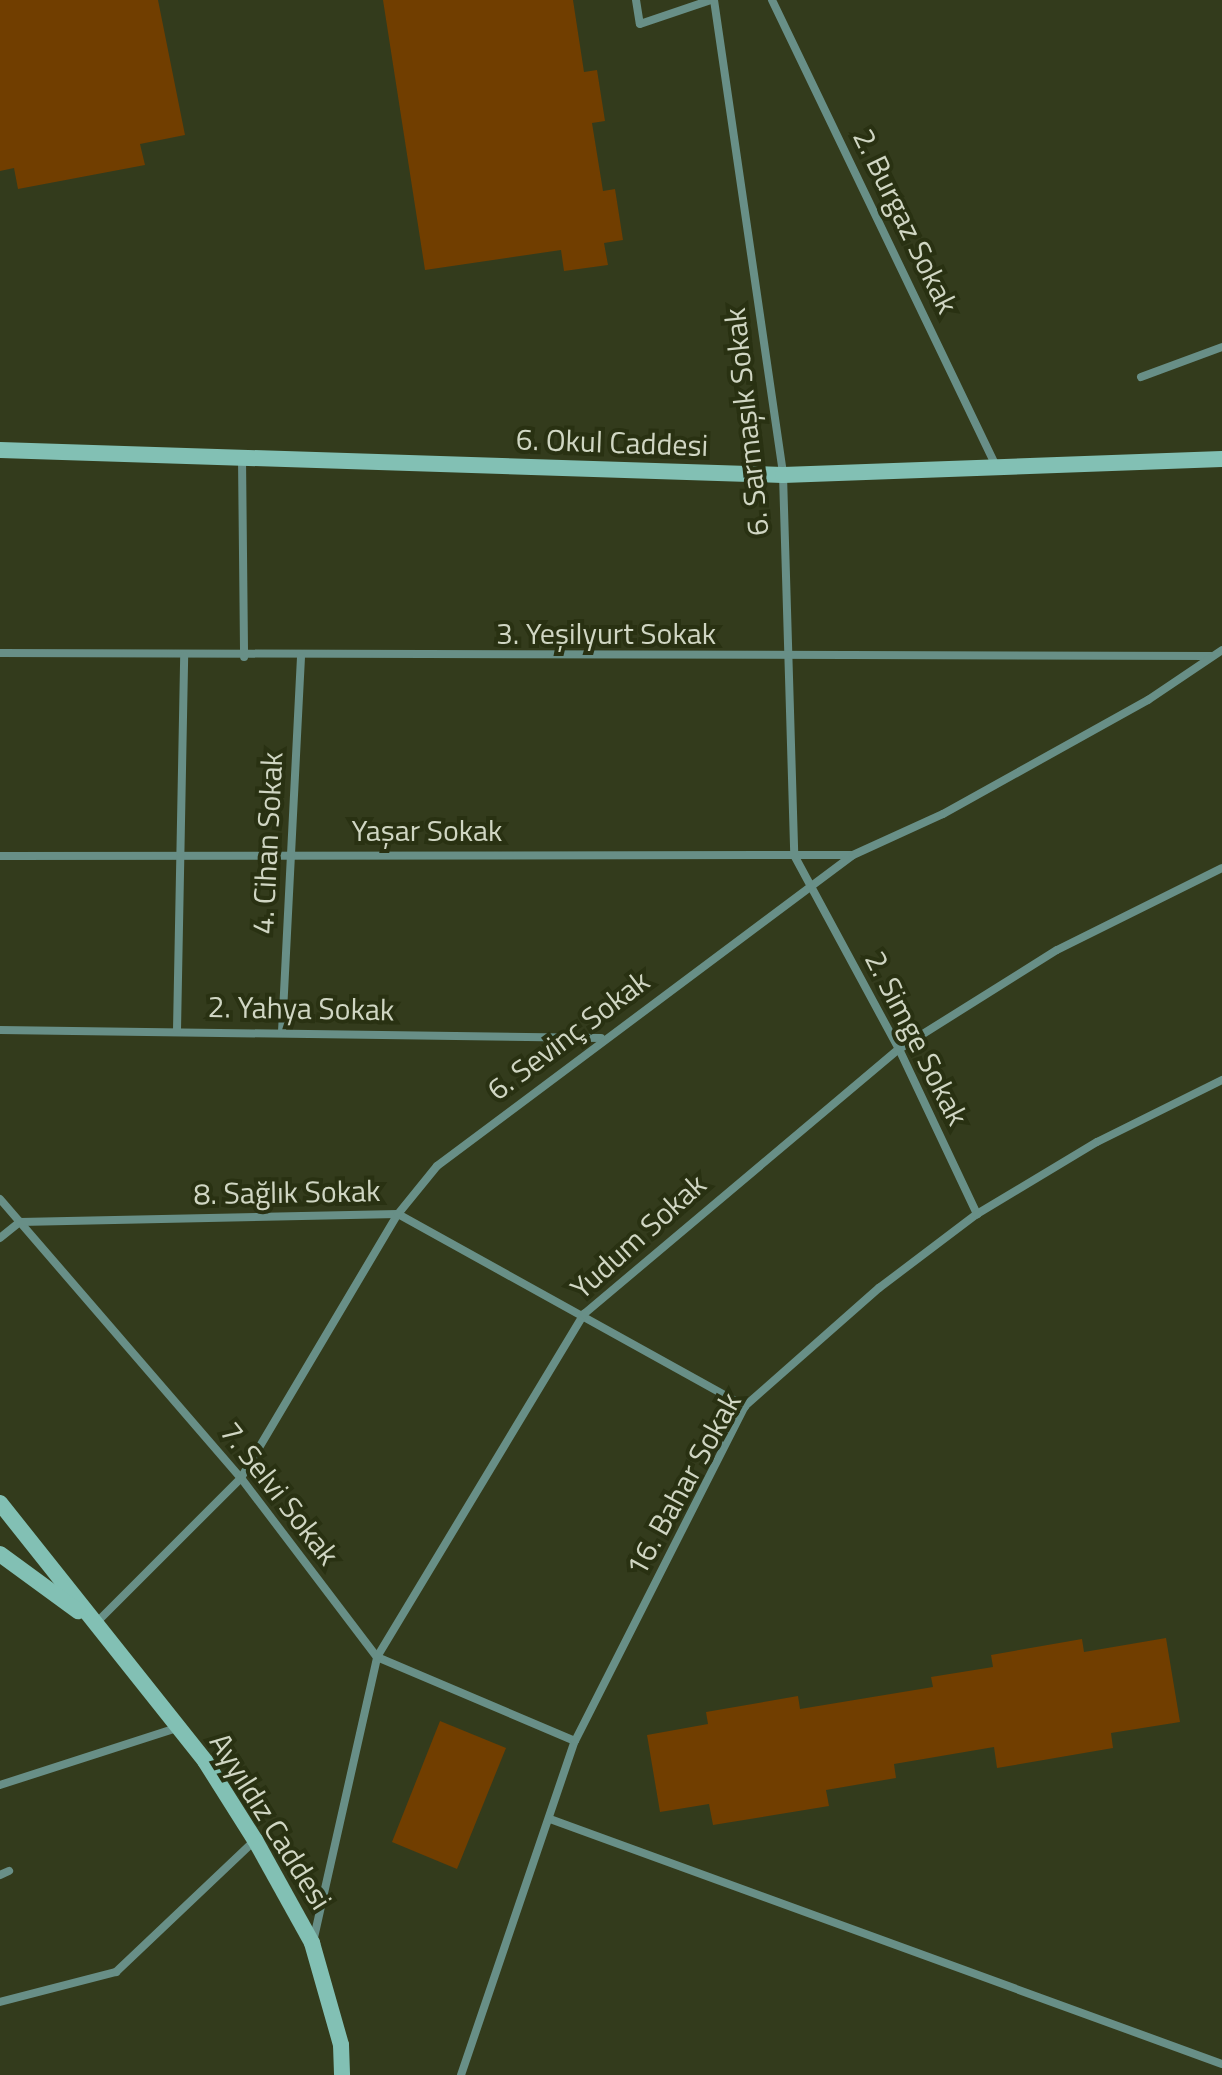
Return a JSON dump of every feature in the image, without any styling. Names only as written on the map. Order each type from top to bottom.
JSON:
[{"type":"street","points":[[636,0],[640,24],[712,0]]},
{"type":"street","name":"6. Sarmaşık Sokak","points":[[712,0],[783,475],[794,855],[811,886]]},
{"type":"street","name":"2. Burgaz Sokak","points":[[772,0],[995,464]]},
{"type":"street","points":[[1141,377],[1222,347]]},
{"type":"street","name":"6. Okul Caddesi","points":[[0,450],[783,475],[995,464],[1222,459]]},
{"type":"street","points":[[242,458],[244,657]]},
{"type":"street","name":"6. Sevinç Sokak","points":[[95,1624],[241,1478],[398,1214],[437,1166],[602,1038],[853,855],[957,806],[1148,700],[1222,650]]},
{"type":"street","name":"3. Yeşilyurt Sokak","points":[[0,653],[244,657],[1213,656]]},
{"type":"street","points":[[177,1030],[184,656]]},
{"type":"street","name":"4. Cihan Sokak","points":[[282,1032],[301,657]]},
{"type":"street","name":"Yaşar Sokak","points":[[0,856],[179,853],[853,855]]},
{"type":"street","name":"Yudum Sokak","points":[[312,1943],[377,1657],[584,1314],[899,1049],[1057,950],[1222,868]]},
{"type":"street","name":"2. Simge Sokak","points":[[811,886],[899,1049],[977,1214]]},
{"type":"street","name":"2. Yahya Sokak","points":[[0,1030],[602,1038]]},
{"type":"street","name":"16. Bahar Sokak","points":[[461,2075],[575,1741],[745,1406],[879,1288],[977,1214],[1097,1142],[1222,1080]]},
{"type":"street","name":"7. Selvi Sokak","points":[[0,1199],[241,1478],[377,1657],[575,1741]]},
{"type":"street","name":"8. Sağlık Sokak","points":[[20,1222],[398,1214],[584,1314],[745,1406]]},
{"type":"street","points":[[0,1238],[20,1222]]},
{"type":"street","name":"Ayyıldız Caddesi","points":[[0,1503],[178,1727],[255,1840],[312,1943],[341,2045],[342,2075]]},
{"type":"street","name":"Ayyıldız Caddesi","points":[[0,1554],[95,1624]]},
{"type":"street","points":[[0,1785],[178,1727]]},
{"type":"street","points":[[550,1819],[1222,2064]]},
{"type":"street","points":[[0,2002],[116,1972],[255,1840]]},
{"type":"building","points":[[0,0],[158,0],[185,135],[140,144],[145,165],[18,189],[14,168],[0,171]]},
{"type":"building","points":[[383,0],[573,0],[584,72],[597,70],[605,121],[592,123],[603,191],[615,189],[623,240],[604,243],[608,265],[564,271],[561,250],[425,270]]},
{"type":"building","points":[[1166,1638],[1180,1722],[1111,1733],[1113,1748],[997,1768],[994,1747],[894,1764],[896,1778],[826,1790],[829,1806],[713,1825],[709,1804],[660,1812],[647,1735],[708,1724],[706,1712],[798,1696],[800,1709],[933,1687],[931,1677],[993,1667],[991,1655],[1082,1639],[1084,1652]]},
{"type":"building","points":[[440,1721],[506,1748],[457,1869],[392,1842]]}]
